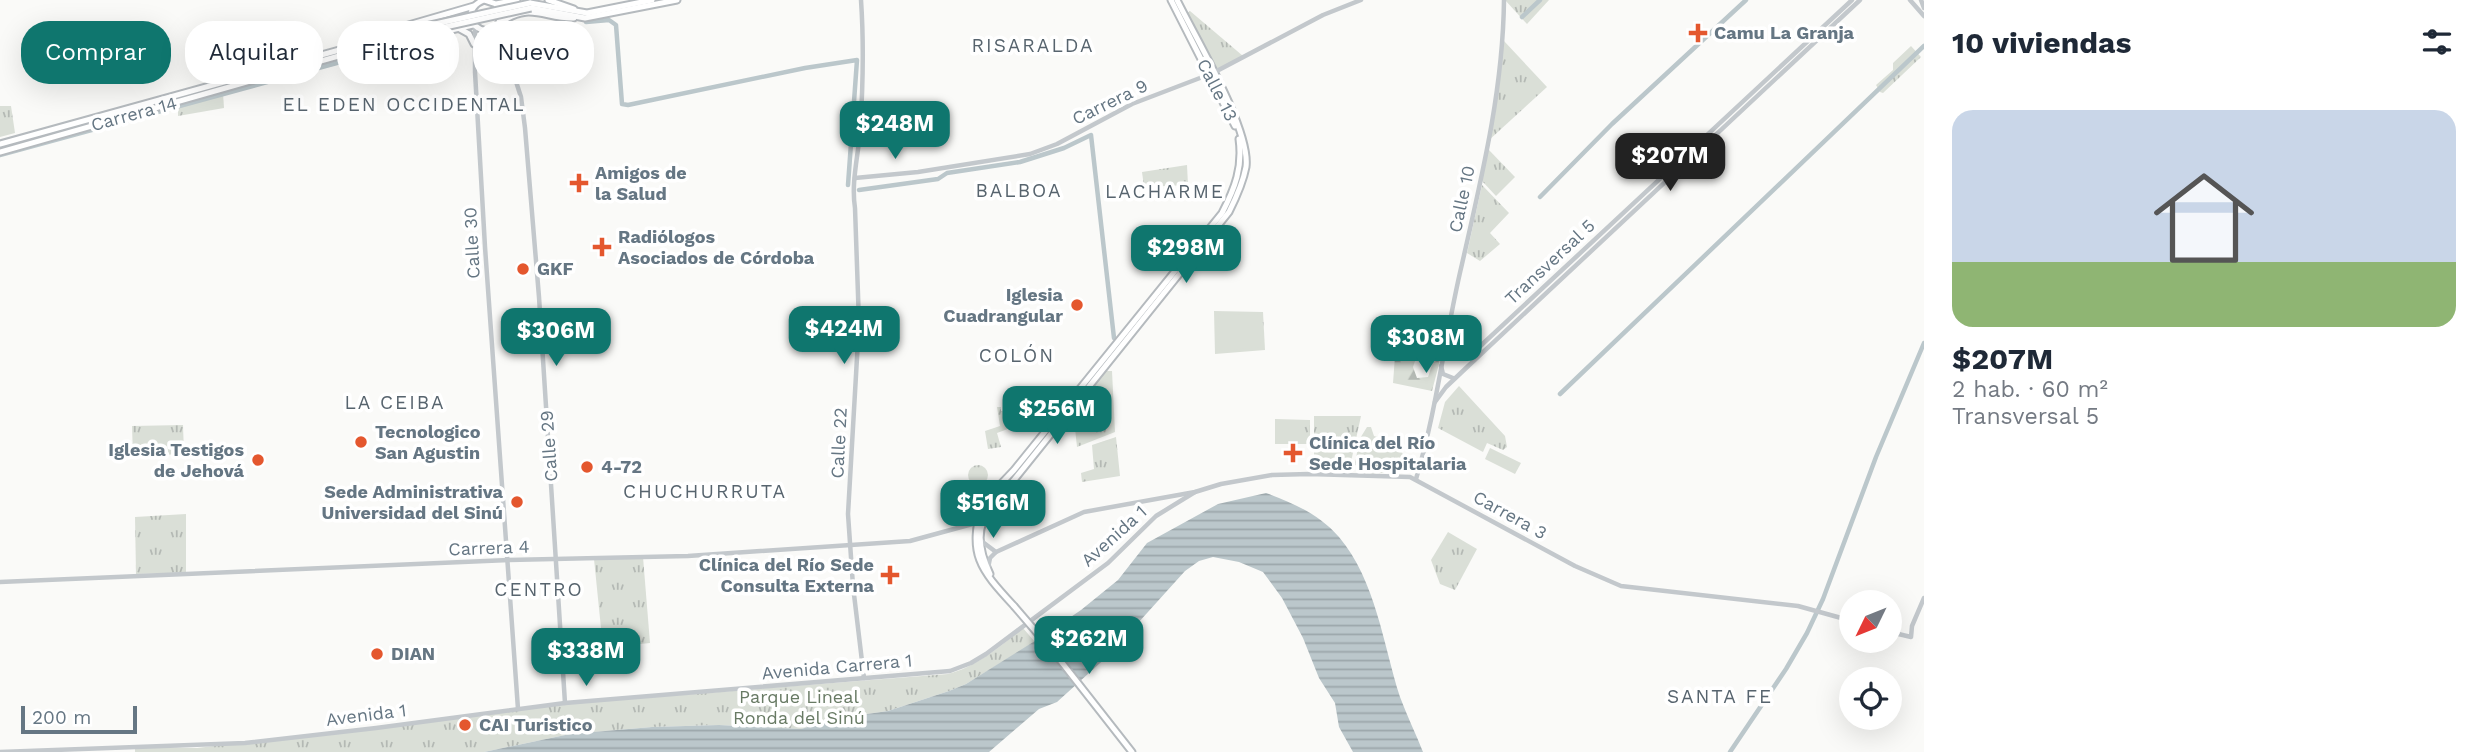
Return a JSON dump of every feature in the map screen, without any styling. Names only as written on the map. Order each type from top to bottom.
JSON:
[{"type":"main road","points":[[420,21],[484,0],[517,0]]},
{"type":"main road","points":[[548,0],[587,13]]},
{"type":"main road","name":"Carrera 14","points":[[459,22],[531,5],[587,13],[652,0]]},
{"type":"main road","name":"Carrera 14","points":[[531,5],[579,17],[610,15],[677,0]]},
{"type":"main road","name":"Calle 13","points":[[996,489],[1030,451],[1222,213],[1232,195],[1240,169],[1240,142],[1230,114],[1174,0]]},
{"type":"main road","points":[[493,2],[501,11],[499,21]]},
{"type":"main road","points":[[473,24],[470,17],[476,3]]},
{"type":"main road","points":[[503,21],[509,17],[534,12],[569,19],[579,17]]},
{"type":"main road","points":[[459,29],[469,34],[473,42]]},
{"type":"main road","name":"Carrera 14","points":[[0,144],[337,50]]},
{"type":"main road","name":"Carrera 14","points":[[0,152],[337,57]]},
{"type":"main road","name":"Calle 13","points":[[1002,495],[1228,212],[1246,166],[1245,147],[1234,113],[1211,74]]},
{"type":"main road","points":[[996,587],[981,551],[980,540],[983,520],[1000,504],[1002,495],[992,488],[984,491],[981,496],[982,503],[975,523],[975,546],[985,572],[996,587],[1102,714],[1131,752]]},
{"type":"main road","points":[[982,503],[986,508],[992,509]]},
{"type":"street","name":"Calle 22","points":[[861,0],[864,54],[852,193],[859,323],[848,514],[864,678]]},
{"type":"street","name":"Carrera 9","points":[[855,178],[918,172],[1030,154],[1092,127],[1132,104],[1211,74],[1323,15],[1361,0]]},
{"type":"street","name":"Calle 10","points":[[1416,479],[1435,402],[1493,116],[1502,62],[1504,0]]},
{"type":"street","name":"Transversal 5","points":[[1459,355],[1468,355],[1475,351],[1852,0]]},
{"type":"street","name":"Transversal 5","points":[[1465,369],[1860,0]]},
{"type":"street","points":[[1910,0],[1924,16]]},
{"type":"street","points":[[1922,0],[1924,8]]},
{"type":"street","name":"Calle 30","points":[[476,84],[485,247],[519,709]]},
{"type":"street","name":"Calle 29","points":[[517,84],[525,128],[539,297],[565,702]]},
{"type":"street","points":[[1444,353],[1459,355],[1465,361],[1465,369]]},
{"type":"street","points":[[1441,365],[1443,373],[1455,379]]},
{"type":"street","name":"Calle 10","points":[[1435,402],[1465,369]]},
{"type":"street","name":"Carrera 3","points":[[996,552],[1084,512],[1272,475],[1416,479],[1574,566],[1621,586],[1798,606],[1839,618]]},
{"type":"street","name":"Avenida 1","points":[[1053,603],[1108,563],[1156,516],[1195,492]]},
{"type":"street","points":[[1164,496],[1170,500],[1169,507]]},
{"type":"street","name":"Carrera 4","points":[[0,582],[509,560],[688,556],[910,541],[975,523]]},
{"type":"street","points":[[980,540],[996,552],[990,558],[988,569]]},
{"type":"street","points":[[1902,635],[1911,637],[1912,626],[1924,598]]},
{"type":"street","name":"Avenida Carrera 1","points":[[519,709],[565,702],[950,671],[986,654],[1053,603]]},
{"type":"street","name":"Avenida 1","points":[[0,752],[245,743],[519,709]]},
{"type":"green space","points":[[1505,0],[1549,0],[1527,24]]},
{"type":"green space","points":[[1190,11],[1243,56],[1213,71],[1186,14]]},
{"type":"green space","points":[[1504,41],[1547,87],[1488,141]]},
{"type":"green space","points":[[1911,46],[1921,57],[1883,93],[1880,92],[1876,85],[1893,70],[1893,63]]},
{"type":"green space","points":[[223,93],[224,108],[178,116],[178,105]]},
{"type":"green space","points":[[0,106],[11,106],[15,133],[0,137]]},
{"type":"green space","points":[[1488,149],[1515,177],[1496,196],[1482,181]]},
{"type":"green space","points":[[1187,165],[1188,185],[1144,187],[1142,172]]},
{"type":"green space","points":[[1482,185],[1509,213],[1490,233],[1500,244],[1480,261],[1467,253]]},
{"type":"green space","points":[[1214,311],[1263,312],[1265,350],[1215,354]]},
{"type":"green space","points":[[1218,314],[1260,315],[1261,347],[1219,351]]},
{"type":"green space","points":[[1414,349],[1428,351],[1430,358],[1415,361],[1413,367],[1417,378],[1428,377],[1433,362],[1440,360],[1432,391],[1393,383],[1395,356]]},
{"type":"green space","points":[[1104,371],[1112,371],[1115,432],[1077,447],[1073,410]]},
{"type":"green space","points":[[1459,386],[1505,436],[1507,447],[1503,450],[1487,443],[1483,452],[1438,428],[1445,402]]},
{"type":"green space","points":[[997,407],[1001,407],[1001,411],[1010,410],[1011,415],[1018,413],[1021,424],[997,433],[1001,447],[988,449],[985,431],[1000,426]]},
{"type":"green space","points":[[1314,416],[1361,416],[1349,471],[1314,467]]},
{"type":"green space","points":[[1275,419],[1310,420],[1310,444],[1275,444]]},
{"type":"green space","points":[[183,425],[184,454],[133,456],[132,426]]},
{"type":"green space","points":[[1367,427],[1371,427],[1374,436],[1403,445],[1401,452],[1406,457],[1396,472],[1367,474],[1364,469],[1355,465],[1359,440]]},
{"type":"green space","points":[[1116,437],[1120,476],[1082,482],[1081,473],[1094,469],[1092,445]]},
{"type":"green space","points":[[1490,448],[1521,463],[1515,474],[1485,459]]},
{"type":"green space","points":[[978,465],[985,468],[988,475],[985,482],[978,485],[971,482],[968,475],[971,468]]},
{"type":"green space","points":[[186,514],[186,573],[136,574],[135,517]]},
{"type":"green space","points":[[1448,532],[1477,549],[1455,590],[1440,584],[1431,560]]},
{"type":"green space","points":[[643,557],[650,643],[603,648],[594,559]]},
{"type":"green space","name":"Parque Lineal Ronda del Sinú","points":[[1023,628],[1035,642],[966,684],[888,711],[839,718],[801,729],[719,725],[652,727],[570,734],[484,752],[135,752],[135,747],[197,748],[564,704],[948,674],[979,661]]},
{"type":"shaded area","points":[[1266,493],[1296,505],[1323,522],[1352,554],[1370,593],[1400,697],[1423,752],[1353,752],[1339,727],[1335,703],[1319,678],[1303,638],[1282,598],[1263,572],[1239,562],[1213,557],[1199,561],[1185,571],[1110,654],[1057,702],[1039,709],[989,752],[484,752],[570,734],[652,727],[719,725],[801,729],[839,718],[888,711],[949,691],[966,684],[1081,610],[1118,580],[1147,543],[1218,504]]},
{"type":"waterway","points":[[1522,17],[1540,0]]},
{"type":"waterway","points":[[1540,197],[1612,124],[1746,0]]},
{"type":"waterway","points":[[594,21],[609,20],[616,25],[622,104],[628,105],[805,68],[857,60],[848,185]]},
{"type":"waterway","points":[[1560,394],[1924,46]]},
{"type":"waterway","points":[[0,155],[337,63]]},
{"type":"waterway","points":[[859,190],[938,179],[947,173],[1020,162],[1064,148],[1091,135],[1114,338]]},
{"type":"waterway","points":[[1730,752],[1807,633],[1823,599],[1876,457],[1924,343]]},
{"type":"place","name":"Camu La Granja","points":[[1698,33]]},
{"type":"place","name":"Amigos de la Salud","points":[[579,183]]},
{"type":"place","name":"Radiólogos Asociados de Córdoba","points":[[602,247]]},
{"type":"place","name":"GKF","points":[[523,269]]},
{"type":"place","name":"Iglesia Cuadrangular","points":[[1077,305]]},
{"type":"place","name":"Tecnologico San Agustin","points":[[361,442]]},
{"type":"place","name":"Clínica del Río Sede Hospitalaria","points":[[1293,453]]},
{"type":"place","name":"Iglesia Testigos de Jehová","points":[[258,460]]},
{"type":"place","name":"4-72","points":[[587,467]]},
{"type":"place","name":"Sede Administrativa Universidad del Sinú","points":[[517,502]]},
{"type":"place","name":"Clínica del Río Sede Consulta Externa","points":[[890,575]]},
{"type":"place","name":"DIAN","points":[[377,654]]},
{"type":"place","name":"CAI Turistico","points":[[465,725]]},
{"type":"district","name":"RISARALDA","points":[[1033,45]]},
{"type":"district","name":"EL EDEN OCCIDENTAL","points":[[404,104]]},
{"type":"district","name":"BALBOA","points":[[1019,190]]},
{"type":"district","name":"LACHARME","points":[[1165,191]]},
{"type":"district","name":"COLÓN","points":[[1017,355]]},
{"type":"district","name":"LA CEIBA","points":[[395,402]]},
{"type":"district","name":"CHUCHURRUTA","points":[[705,491]]},
{"type":"district","name":"CENTRO","points":[[539,589]]},
{"type":"district","name":"SANTA FE","points":[[1720,696]]}]
